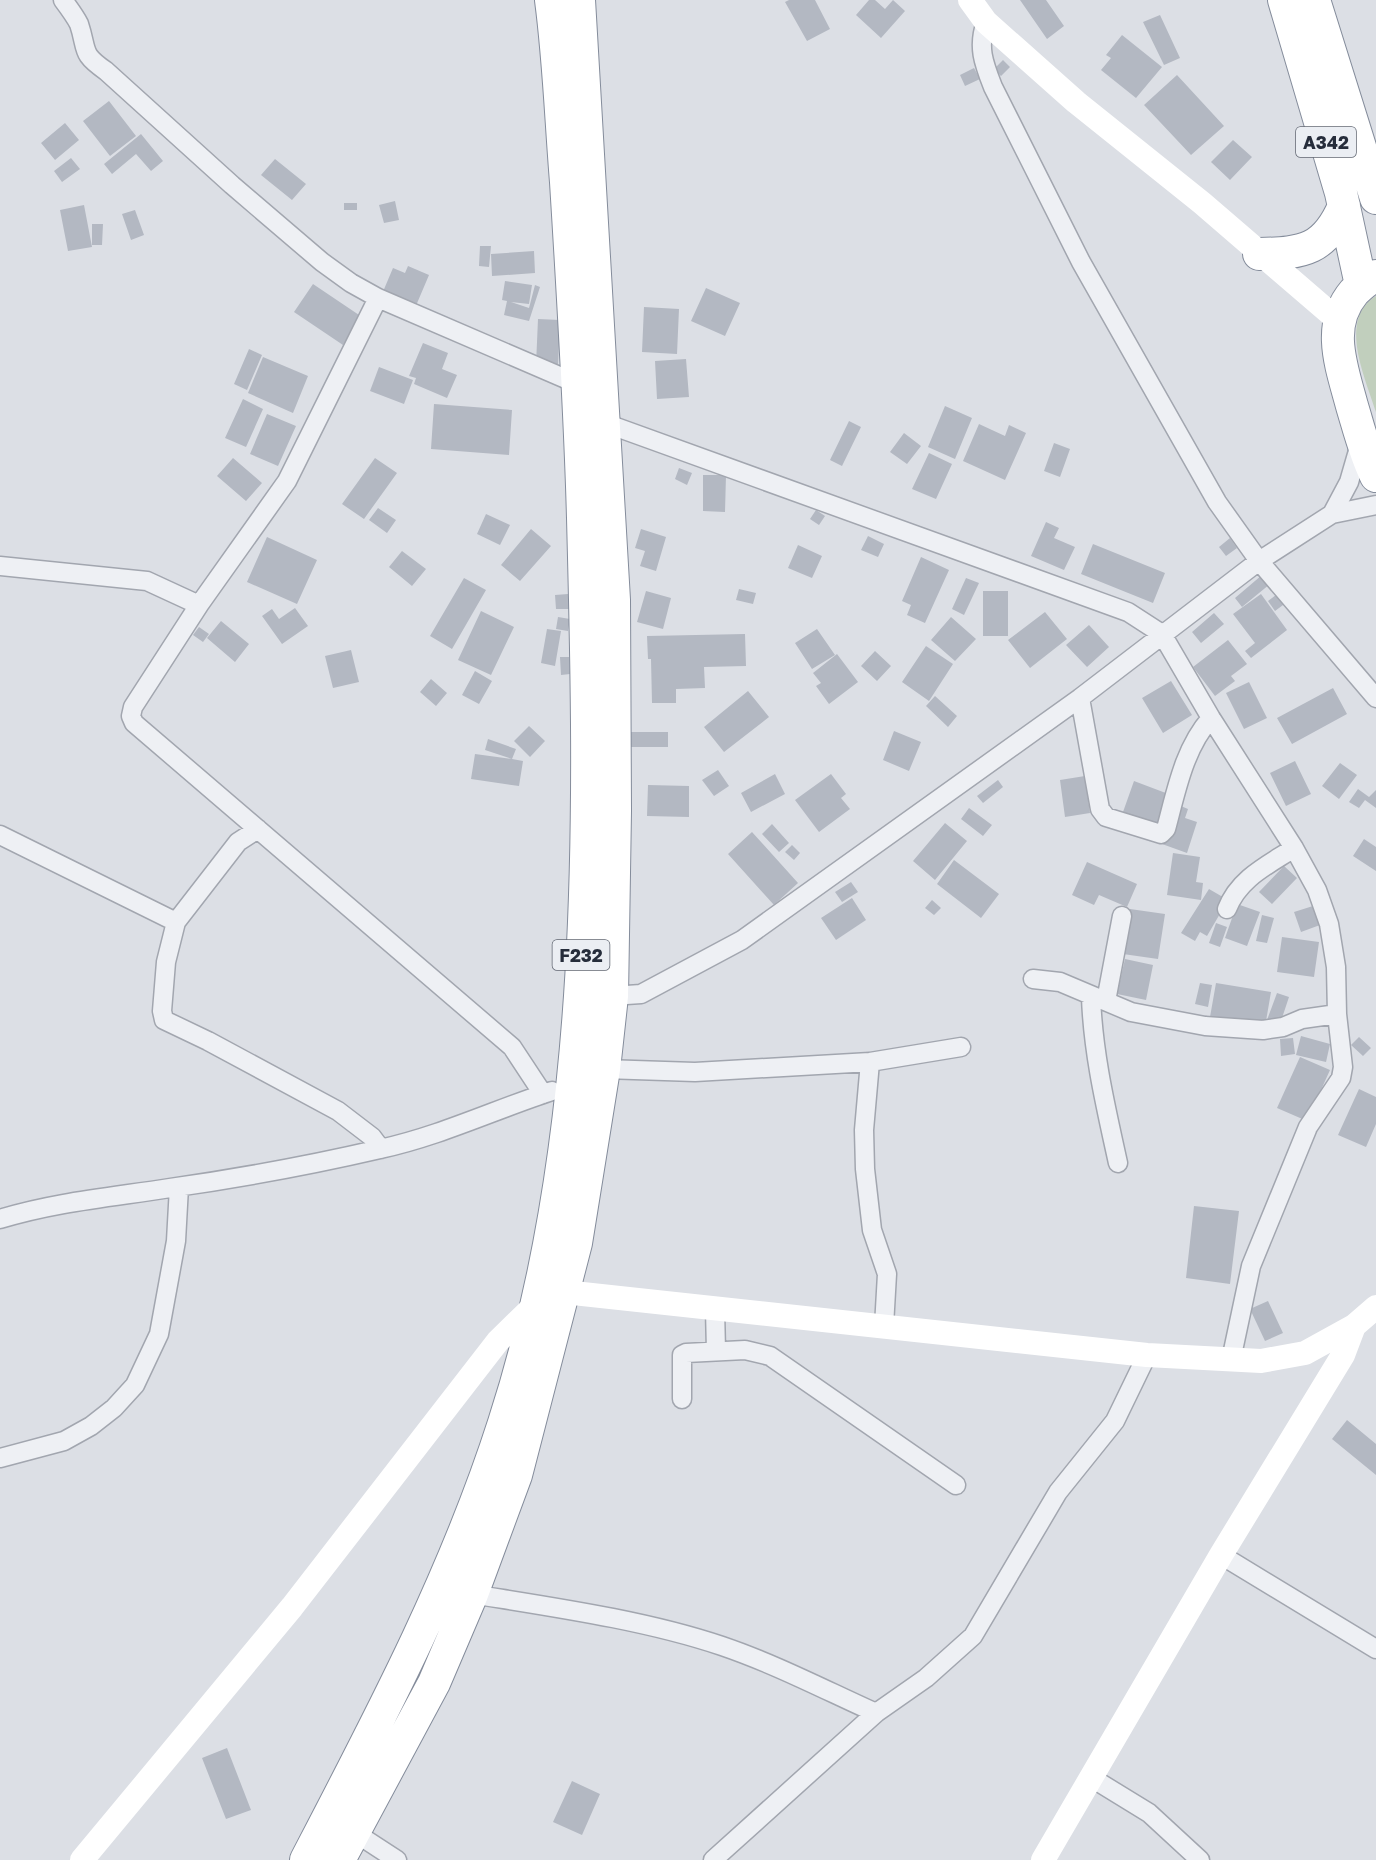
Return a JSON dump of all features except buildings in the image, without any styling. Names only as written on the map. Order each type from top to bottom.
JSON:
[{"type":"highway","name":"F232","points":[[306,1860],[398,1682],[458,1551],[505,1420],[535,1305],[557,1200],[557,1089],[580,978],[588,699],[580,385],[551,0]]},
{"type":"highway","name":"F232","points":[[339,1860],[434,1683],[472,1594],[516,1475],[576,1243],[604,1069],[612,996],[615,811],[614,612],[605,423],[579,0]]},
{"type":"highway","name":"A342","points":[[1284,0],[1368,280],[1346,302],[1339,321],[1337,341],[1342,369],[1362,439],[1376,476]]},
{"type":"highway","name":"A342","points":[[1314,0],[1376,198]]},
{"type":"highway","points":[[1259,254],[1292,254],[1312,248],[1326,237],[1344,206]]},
{"type":"street","points":[[63,0],[77,21],[82,43],[89,59],[106,71],[322,262],[378,298],[580,385]]},
{"type":"street","points":[[970,0],[986,22],[1076,102],[1202,203],[1339,321]]},
{"type":"street","points":[[986,22],[981,37],[982,57],[993,87],[1081,262],[1217,502],[1259,561],[1376,698]]},
{"type":"street","points":[[0,1219],[33,1209],[179,1187],[381,1149],[457,1128],[557,1089],[512,1047],[134,723],[131,716],[133,706],[199,605],[288,481],[378,298]]},
{"type":"street","points":[[605,423],[1128,612],[1162,634],[1211,718],[1294,848],[1317,890],[1329,924],[1336,967],[1337,1014],[1343,1067],[1341,1078],[1308,1127],[1251,1266],[1231,1360]]},
{"type":"street","points":[[1332,514],[1349,482],[1362,439]]},
{"type":"street","points":[[612,996],[641,994],[742,940],[1080,698],[1259,561],[1332,514],[1376,505]]},
{"type":"street","points":[[0,566],[147,581],[199,605]]},
{"type":"street","points":[[1080,698],[1100,809],[1107,817],[1161,834],[1166,830],[1179,780],[1200,730],[1211,718]]},
{"type":"street","points":[[258,830],[238,842],[176,922],[166,962],[162,1011],[164,1020],[338,1111],[372,1137],[381,1149]]},
{"type":"street","points":[[0,835],[176,922]]},
{"type":"street","points":[[1227,909],[1233,893],[1242,884],[1294,848]]},
{"type":"street","points":[[1118,1163],[1098,1077],[1092,1032],[1122,916]]},
{"type":"street","points":[[1033,979],[1060,982],[1131,1012],[1205,1026],[1263,1030],[1283,1027],[1302,1019],[1337,1014]]},
{"type":"street","points":[[604,1069],[695,1072],[870,1062],[961,1047]]},
{"type":"street","points":[[870,1062],[864,1130],[865,1169],[872,1230],[887,1274],[884,1326]]},
{"type":"street","points":[[0,1458],[64,1441],[106,1414],[135,1386],[159,1334],[176,1241],[179,1187]]},
{"type":"street","points":[[82,1860],[292,1608],[498,1341],[535,1305],[564,1292],[1147,1355],[1261,1361],[1305,1353],[1354,1326],[1376,1307]]},
{"type":"street","points":[[715,1309],[716,1351]]},
{"type":"street","points":[[1043,1860],[1221,1555],[1343,1355],[1354,1326]]},
{"type":"street","points":[[682,1399],[682,1355],[686,1353],[745,1350],[770,1356],[956,1485]]},
{"type":"street","points":[[713,1860],[876,1713],[926,1678],[973,1636],[1058,1492],[1115,1421],[1147,1355]]},
{"type":"street","points":[[1221,1555],[1376,1649]]},
{"type":"street","points":[[472,1594],[560,1608],[719,1645],[756,1658],[876,1713]]},
{"type":"street","points":[[1092,1778],[1149,1813],[1200,1860]]},
{"type":"street","points":[[354,1832],[397,1860]]},
{"type":"green space","points":[[1376,296],[1376,412],[1361,367],[1356,334],[1358,319],[1364,306]]}]
